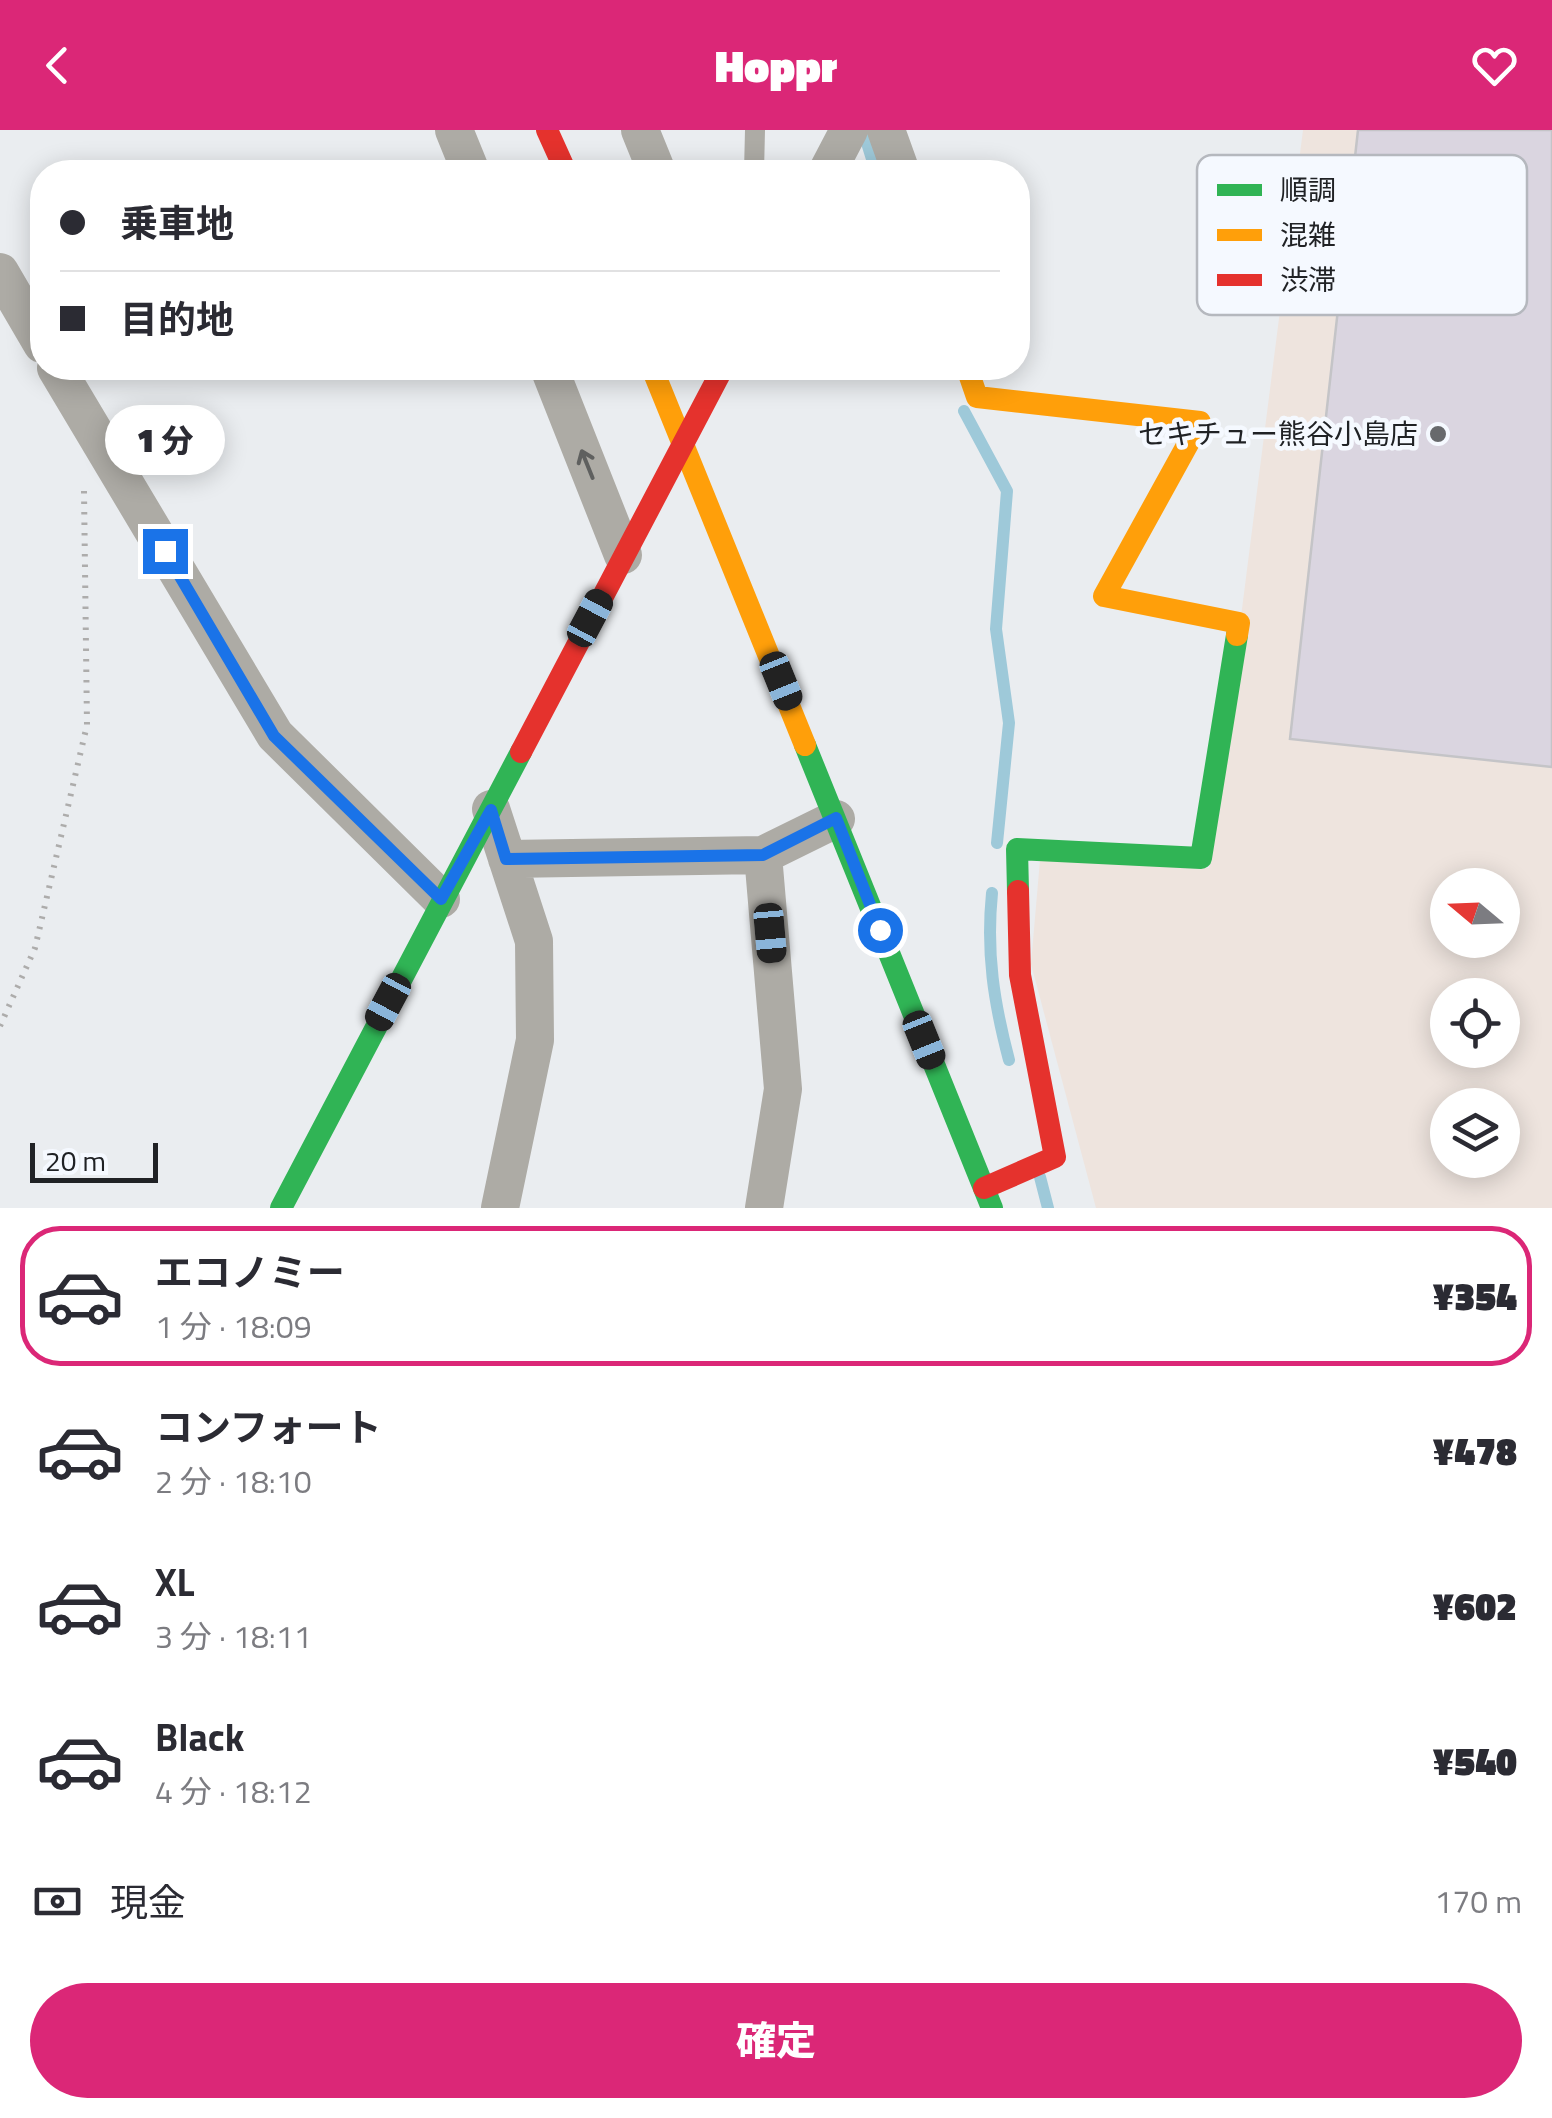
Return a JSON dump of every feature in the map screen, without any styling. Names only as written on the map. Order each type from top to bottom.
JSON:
[{"type":"street","points":[[454,130],[466,160]]},
{"type":"street","points":[[547,130],[561,160]]},
{"type":"street","points":[[640,130],[652,160]]},
{"type":"street","points":[[886,130],[897,160]]},
{"type":"street","points":[[0,272],[30,323]]},
{"type":"street","points":[[63,380],[274,736],[441,899]]},
{"type":"street","points":[[554,380],[624,554]]},
{"type":"street","points":[[657,380],[988,1198],[1010,1177],[1055,1157],[1020,974],[1017,848],[1201,858],[1239,623],[1104,596],[1200,422],[977,398],[971,380]]},
{"type":"street","points":[[281,1208],[717,380]]},
{"type":"street","points":[[491,810],[534,941],[536,1040],[500,1208]]},
{"type":"street","points":[[506,859],[763,855],[836,818]]},
{"type":"street","points":[[763,855],[784,1089],[764,1208]]},
{"type":"lane","points":[[754,160],[755,130]]},
{"type":"path","points":[[0,1026],[34,948],[87,724],[82,494],[110,459]]},
{"type":"shaded area","points":[[1303,130],[1552,130],[1552,1208],[1096,1208],[1031,964],[1040,860],[1209,868],[1279,315],[1527,315],[1527,155],[1300,155]]},
{"type":"building","name":"セキチュー熊谷小島店","points":[[1358,130],[1552,130],[1552,767],[1290,739],[1337,315],[1527,315],[1527,155],[1355,155]]},
{"type":"waterway","points":[[863,130],[872,160]]},
{"type":"waterway","points":[[964,411],[1007,491],[996,629],[1009,723],[997,843]]},
{"type":"waterway","points":[[992,893],[993,978],[1009,1060]]},
{"type":"waterway","points":[[1040,1177],[1048,1208]]},
{"type":"traffic: fast","points":[[1018,891],[1017,849],[1201,858],[1237,635]]},
{"type":"traffic: fast","points":[[805,745],[992,1208]]},
{"type":"traffic: fast","points":[[281,1208],[521,752]]},
{"type":"traffic: slow","points":[[657,380],[805,745]]},
{"type":"traffic: slow","points":[[971,380],[977,397],[1200,422],[1104,596],[1239,623],[1237,635]]},
{"type":"traffic: jam","points":[[547,130],[561,160]]},
{"type":"traffic: jam","points":[[521,752],[717,380]]},
{"type":"traffic: jam","points":[[984,1188],[1055,1157],[1020,975],[1018,891]]},
{"type":"place","name":"セキチュー熊谷小島店","points":[[1438,434]]},
{"type":"route","points":[[165,551],[274,736],[441,899],[491,810],[506,859],[763,855],[836,818],[880,930]]}]
